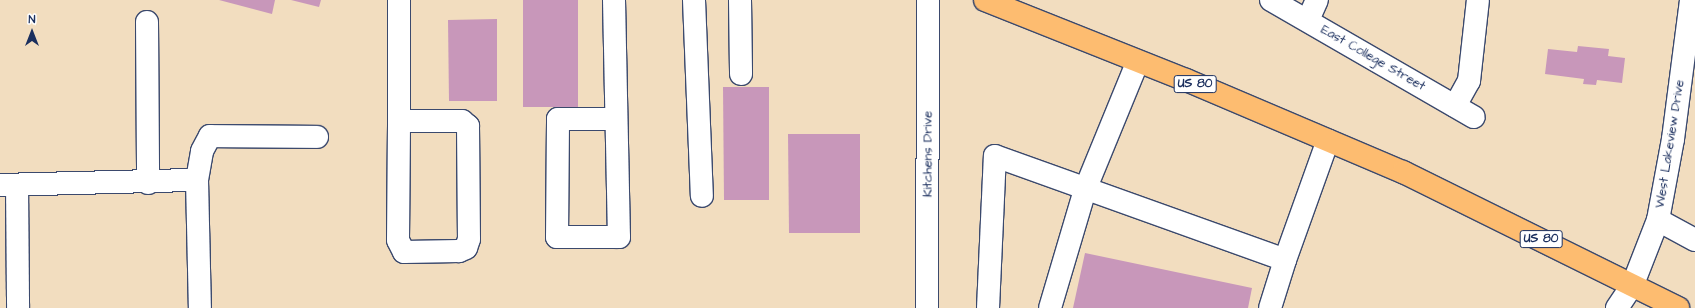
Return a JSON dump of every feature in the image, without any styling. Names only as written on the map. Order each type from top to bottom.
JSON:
[{"type":"main road","name":"US 80","points":[[984,0],[1138,61],[1403,172],[1633,284],[1678,308]]},
{"type":"street","points":[[398,121],[462,121],[468,126],[469,239],[466,248],[459,252],[404,252],[401,250],[398,240],[398,121],[399,0]]},
{"type":"street","points":[[614,0],[619,237],[557,237],[558,119],[616,118]]},
{"type":"street","points":[[694,0],[702,196]]},
{"type":"street","points":[[740,0],[742,74]]},
{"type":"street","name":"Kitchens Drive","points":[[927,308],[928,0]]},
{"type":"street","name":"East College Street","points":[[1271,0],[1474,117]]},
{"type":"street","points":[[1308,20],[1317,0]]},
{"type":"street","points":[[1455,106],[1469,81],[1478,0]]},
{"type":"street","name":"West Lakeview Drive","points":[[1617,308],[1633,284],[1658,220],[1673,139],[1691,0]]},
{"type":"street","points":[[147,22],[148,183]]},
{"type":"street","points":[[1050,308],[1085,190],[1138,61]]},
{"type":"street","points":[[200,308],[197,180],[202,151],[210,136],[317,137]]},
{"type":"street","points":[[1270,308],[1285,260],[1328,140]]},
{"type":"street","points":[[988,308],[995,156],[1085,190],[1285,260]]},
{"type":"street","points":[[18,308],[8,185],[148,183],[197,180]]},
{"type":"street","points":[[1658,220],[1695,240]]},
{"type":"building","points":[[219,0],[275,0],[272,14]]},
{"type":"building","points":[[291,0],[321,0],[319,7]]},
{"type":"building","points":[[523,0],[578,0],[578,107],[523,107]]},
{"type":"building","points":[[497,19],[497,101],[449,101],[448,20]]},
{"type":"building","points":[[1578,46],[1609,49],[1608,56],[1625,58],[1622,83],[1597,80],[1596,85],[1583,84],[1584,79],[1545,74],[1548,49],[1577,52]]},
{"type":"building","points":[[723,87],[769,87],[769,200],[724,200]]},
{"type":"building","points":[[788,134],[860,134],[860,233],[789,233]]},
{"type":"building","points":[[1085,253],[1252,288],[1248,308],[1073,308]]}]
